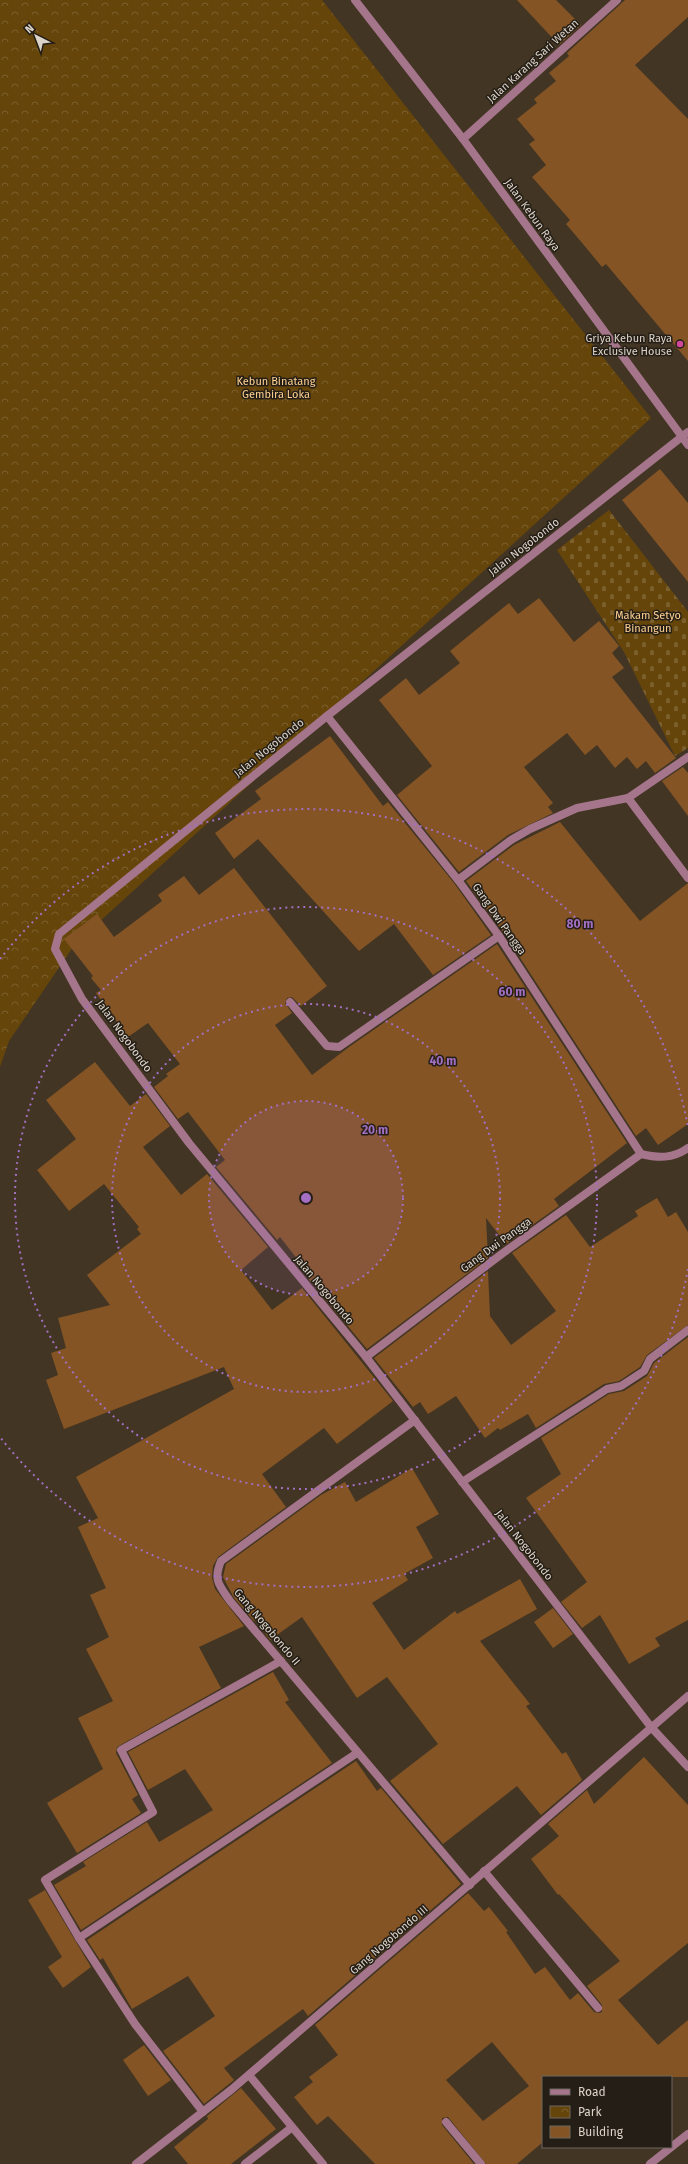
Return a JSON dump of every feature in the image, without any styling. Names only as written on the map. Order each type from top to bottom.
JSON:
[{"type":"street","name":"Jalan Kebun Raya","points":[[355,0],[463,139],[685,435],[688,446]]},
{"type":"street","name":"Jalan Karang Sari Wetan","points":[[463,139],[617,0]]},
{"type":"street","name":"Jalan Nogobondo","points":[[685,435],[327,716],[59,934],[54,949],[82,999],[189,1143],[366,1357],[651,1728],[688,1767]]},
{"type":"street","points":[[327,716],[458,880]]},
{"type":"street","points":[[688,757],[628,798],[688,878]]},
{"type":"street","name":"Gang Dwi Pangga","points":[[366,1357],[503,1253],[641,1154],[499,936],[458,880],[511,840],[530,829],[577,808],[628,798]]},
{"type":"street","points":[[290,1002],[327,1046],[339,1047],[499,936]]},
{"type":"street","points":[[641,1154],[658,1158],[674,1155],[688,1148]]},
{"type":"street","points":[[462,1482],[607,1389],[621,1386],[644,1371],[650,1359],[688,1330]]},
{"type":"street","name":"Gang Nogobondo II","points":[[415,1420],[221,1561],[216,1572],[217,1581],[357,1753],[470,1885]]},
{"type":"street","points":[[203,2112],[135,2024],[79,1938],[44,1880],[153,1812],[121,1750],[281,1661]]},
{"type":"street","name":"Gang Nogobondo III","points":[[136,2164],[249,2075],[688,1696]]},
{"type":"street","points":[[79,1938],[357,1753]]},
{"type":"street","points":[[484,1871],[598,2008]]},
{"type":"street","points":[[249,2075],[291,2128],[323,2164]]},
{"type":"street","points":[[446,2122],[481,2164]]},
{"type":"street","points":[[245,2164],[291,2128]]},
{"type":"street","points":[[672,2147],[688,2134]]},
{"type":"street","points":[[650,2164],[670,2148]]},
{"type":"green space","name":"Kebun Binatang Gembira Loka","points":[[0,0],[322,0],[651,418],[75,944],[9,1041],[0,1067]]},
{"type":"green space","name":"Makam Setyo Binangun","points":[[609,510],[688,612],[688,748],[675,756],[624,652],[557,550]]},
{"type":"building","points":[[517,0],[556,0],[581,25],[559,45]]},
{"type":"building","points":[[625,0],[688,0],[688,17],[635,65],[688,119],[688,361],[606,264],[602,267],[566,224],[570,220],[532,177],[546,165],[529,144],[535,140],[517,119],[537,103],[534,99],[556,81],[549,73],[569,56],[567,53]]},
{"type":"building","points":[[660,469],[688,503],[688,582],[622,500]]},
{"type":"building","points":[[539,598],[574,642],[599,621],[619,646],[612,653],[624,668],[612,677],[676,758],[655,773],[646,761],[637,769],[627,757],[615,768],[597,745],[585,755],[567,733],[524,767],[553,803],[548,807],[553,813],[508,835],[459,872],[397,795],[432,766],[379,700],[406,678],[419,695],[460,663],[450,651],[509,603],[518,614]]},
{"type":"building","points":[[330,736],[383,806],[388,802],[454,883],[491,935],[433,975],[394,924],[359,951],[258,839],[234,859],[215,833],[261,799],[255,791]]},
{"type":"building","points":[[683,767],[688,773],[688,816],[662,781]]},
{"type":"building","points":[[560,822],[640,921],[688,883],[688,1124],[658,1145],[646,1128],[636,1136],[504,933],[466,881],[514,845]]},
{"type":"building","points":[[234,868],[327,986],[301,1006],[292,997],[287,998],[285,1003],[292,1013],[275,1025],[312,1075],[349,1047],[497,944],[627,1143],[554,1199],[559,1206],[506,1244],[486,1218],[488,1258],[367,1349],[307,1277],[298,1260],[280,1237],[277,1240],[216,1167],[225,1160],[188,1112],[178,1119],[154,1087],[168,1076],[166,1074],[180,1064],[148,1023],[128,1037],[96,993],[101,990],[91,978],[93,976],[64,939],[97,914],[114,937],[162,901],[158,895],[184,876],[199,895]]},
{"type":"building","points":[[95,1062],[130,1106],[146,1094],[170,1126],[143,1147],[181,1195],[207,1174],[268,1247],[241,1270],[272,1310],[302,1288],[393,1401],[337,1444],[324,1428],[262,1474],[286,1507],[218,1557],[213,1566],[212,1578],[215,1589],[244,1626],[199,1647],[221,1688],[117,1747],[116,1753],[138,1795],[132,1799],[141,1813],[77,1853],[47,1803],[103,1769],[78,1718],[113,1701],[86,1649],[109,1637],[90,1595],[106,1588],[78,1527],[98,1518],[76,1477],[234,1389],[224,1367],[64,1429],[46,1380],[58,1375],[51,1353],[66,1348],[58,1318],[110,1305],[87,1275],[141,1234],[137,1229],[139,1227],[104,1184],[69,1211],[37,1170],[76,1139],[46,1100]]},
{"type":"building","points":[[657,1198],[668,1217],[676,1212],[688,1232],[688,1325],[647,1355],[640,1367],[619,1381],[604,1384],[536,1428],[528,1414],[500,1430],[498,1428],[485,1438],[456,1396],[428,1414],[420,1402],[413,1407],[374,1358],[488,1271],[490,1316],[511,1345],[556,1311],[512,1253],[566,1215],[590,1247],[638,1216],[635,1211]]},
{"type":"building","points":[[688,1337],[688,1620],[655,1638],[660,1646],[629,1664],[600,1615],[582,1628],[561,1602],[587,1582],[526,1498],[561,1474],[541,1438],[609,1394],[624,1391],[647,1376],[654,1363]]},
{"type":"building","points":[[412,1468],[439,1514],[416,1527],[433,1558],[404,1574],[408,1580],[372,1603],[404,1650],[455,1611],[457,1614],[520,1579],[537,1609],[480,1641],[530,1704],[526,1706],[562,1754],[566,1752],[582,1780],[541,1815],[517,1786],[443,1844],[390,1781],[438,1744],[387,1677],[357,1698],[302,1617],[270,1640],[256,1620],[254,1621],[234,1598],[223,1577],[226,1564],[321,1495],[345,1482],[356,1502]]},
{"type":"building","points":[[553,1608],[573,1634],[553,1648],[534,1622]]},
{"type":"building","points":[[273,1672],[289,1700],[285,1702],[332,1763],[81,1930],[54,1885],[86,1866],[83,1862],[147,1822],[159,1842],[213,1810],[185,1769],[148,1790],[128,1752]]},
{"type":"building","points":[[644,1757],[688,1805],[688,1943],[618,2000],[658,2045],[688,2020],[688,2077],[542,2076],[542,2143],[517,2164],[486,2164],[448,2117],[442,2118],[442,2125],[474,2164],[375,2164],[328,2116],[317,2125],[294,2097],[313,2082],[309,2077],[338,2055],[315,2025],[468,1893],[484,1911],[489,1907],[508,1931],[506,1932],[535,1974],[545,1967],[570,2000],[578,1993],[594,2012],[602,2012],[602,2005],[587,1986],[620,1961],[559,1894],[558,1895],[531,1859],[559,1836],[548,1824],[587,1790],[594,1804]],"holes":[[[492,2042],[529,2086],[483,2121],[446,2080]]]},
{"type":"building","points":[[356,1761],[377,1791],[381,1788],[461,1884],[308,2016],[303,2009],[224,2068],[234,2080],[204,2104],[163,2051],[215,2016],[188,1976],[132,2009],[103,1958],[100,1960],[87,1940]]},
{"type":"building","points":[[45,1890],[91,1967],[63,1988],[48,1967],[62,1957],[28,1900]]},
{"type":"building","points":[[144,2045],[171,2080],[148,2096],[123,2060]]},
{"type":"building","points":[[241,2088],[276,2129],[231,2164],[188,2164],[174,2147],[208,2119],[207,2116]]},
{"type":"place","name":"Griya Kebun Raya Exclusive House","points":[[680,344]]}]
